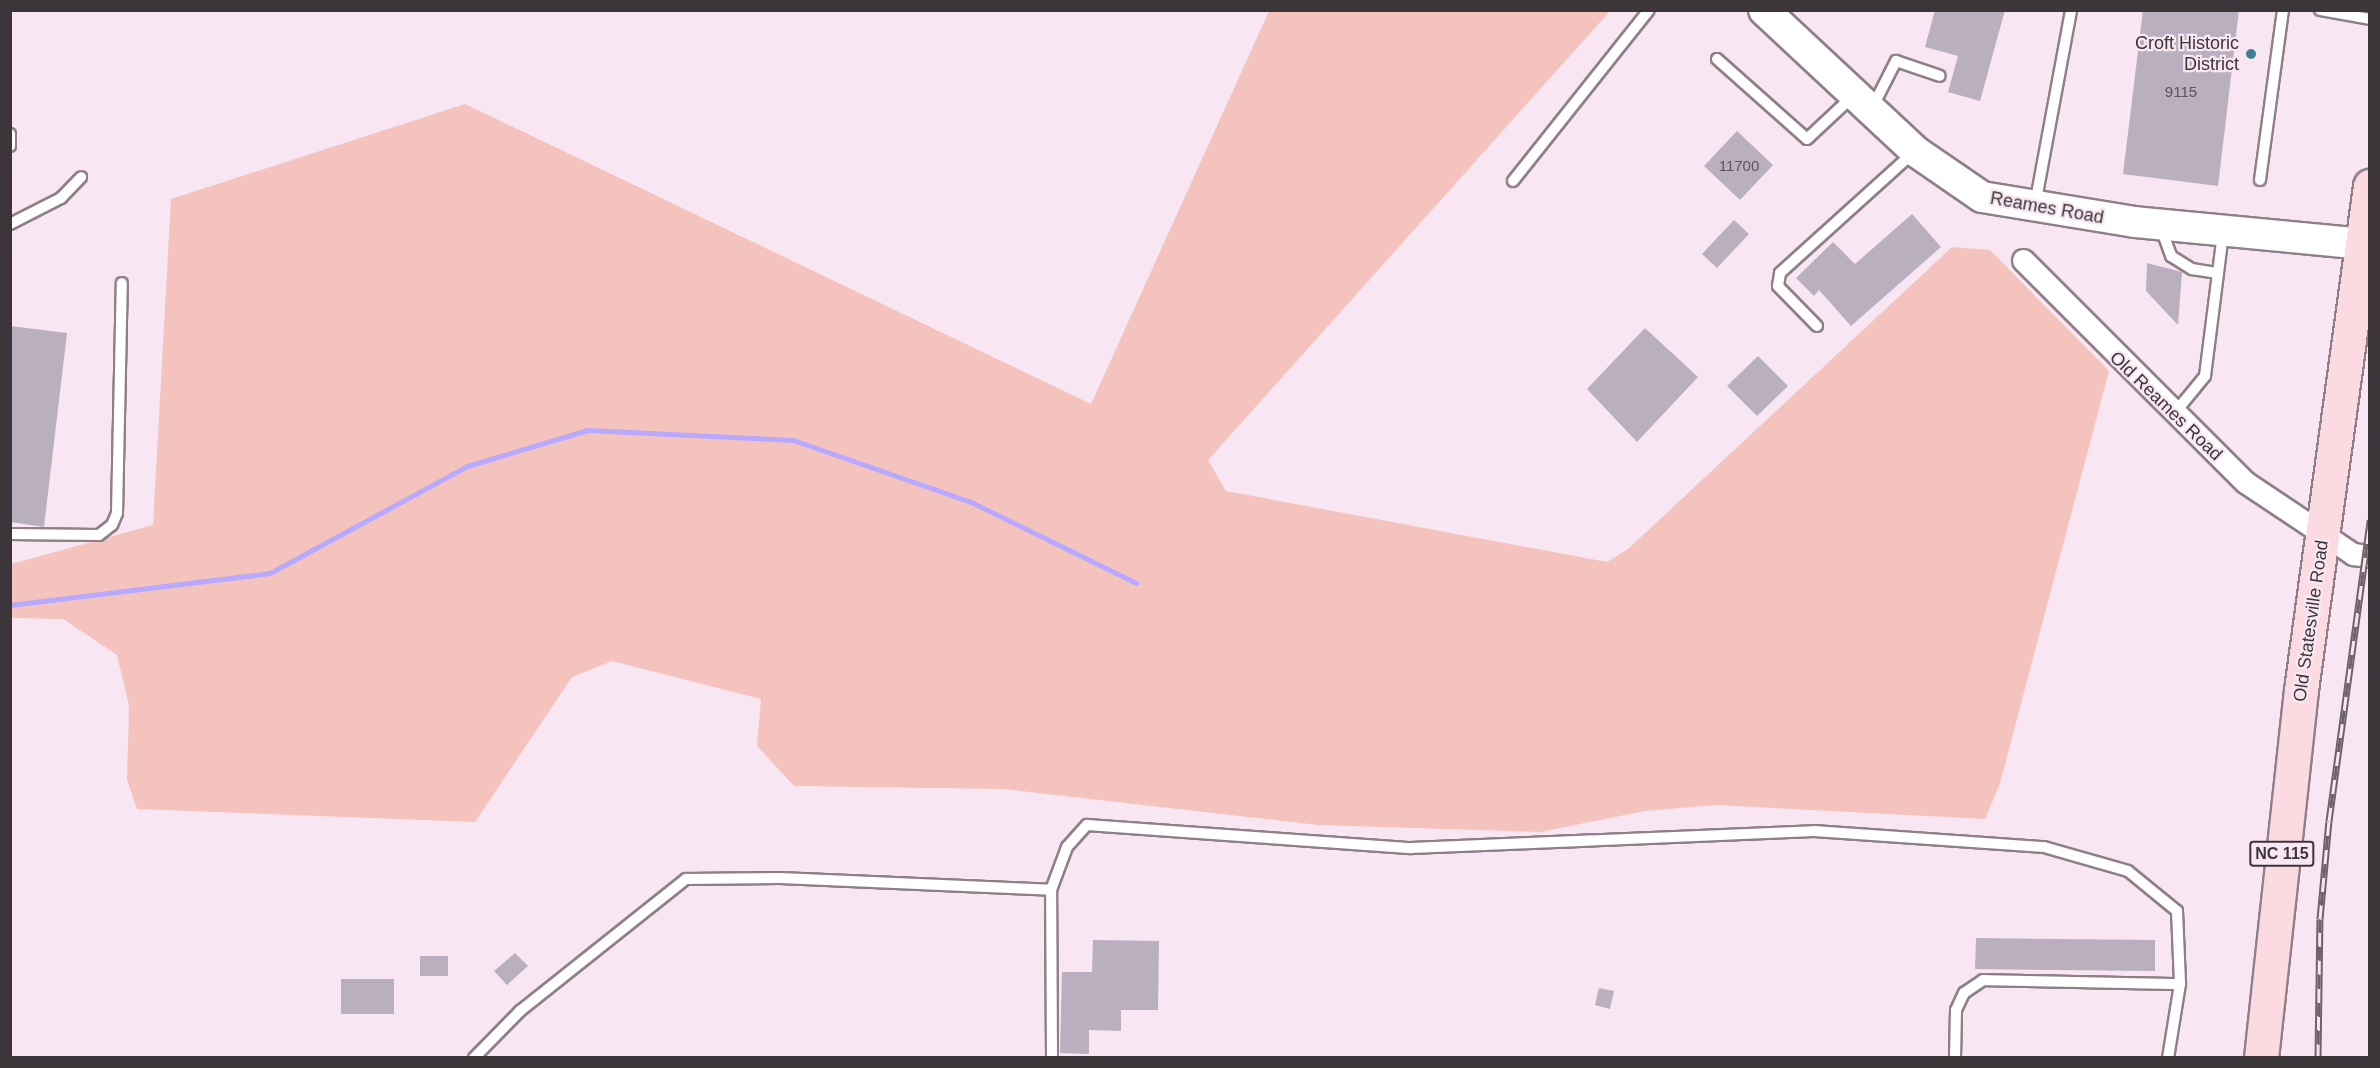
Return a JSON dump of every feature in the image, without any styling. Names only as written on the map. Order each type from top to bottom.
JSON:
[{"type":"main road","name":"Reames Road","points":[[1764,10],[1915,151],[1982,197],[2034,208],[2160,225],[2362,244]]},
{"type":"main road","name":"Old Statesville Road","points":[[2261,1058],[2323,536],[2370,186]]},
{"type":"street","name":"Old Reames Road","points":[[2023,260],[2173,415],[2245,482],[2353,554],[2370,556]]},
{"type":"lane","points":[[1513,181],[1649,10]]},
{"type":"lane","points":[[2034,208],[2071,10]]},
{"type":"lane","points":[[2260,180],[2283,10]]},
{"type":"lane","points":[[2320,10],[2370,19]]},
{"type":"lane","points":[[1717,59],[1808,139],[1862,103],[1896,61],[1940,76]]},
{"type":"lane","points":[[10,134],[10,146]]},
{"type":"lane","points":[[1817,326],[1778,286],[1780,273],[1915,151]]},
{"type":"lane","points":[[10,224],[61,198],[81,177]]},
{"type":"lane","points":[[2160,225],[2171,256],[2192,269],[2218,273]]},
{"type":"lane","points":[[2173,415],[2205,376],[2223,231]]},
{"type":"lane","points":[[10,534],[99,535],[114,519],[122,283]]},
{"type":"lane","points":[[1052,1058],[1051,890],[1067,847],[1087,825],[1412,848],[1814,831],[2044,847],[2128,871],[2177,911],[2180,984],[2168,1058]]},
{"type":"lane","points":[[474,1058],[520,1011],[686,879],[780,878],[1051,890]]},
{"type":"lane","points":[[1955,1058],[1956,1010],[1964,993],[1983,980],[2180,984]]},
{"type":"shaded area","points":[[1269,11],[1610,11],[1208,460],[1226,491],[1607,562],[1628,549],[1952,247],[1990,250],[2109,371],[2000,783],[1985,819],[1716,805],[1645,811],[1540,832],[1318,825],[1004,789],[794,786],[757,746],[761,699],[612,661],[572,677],[475,822],[137,809],[127,780],[129,706],[117,655],[63,619],[11,618],[11,564],[153,525],[171,199],[465,104],[1091,404]]},
{"type":"building","points":[[1935,10],[2005,10],[1980,101],[1948,92],[1958,56],[1925,47]]},
{"type":"building","points":[[2143,10],[2239,10],[2218,186],[2123,174]]},
{"type":"building","points":[[1737,131],[1773,165],[1740,200],[1704,166]]},
{"type":"building","points":[[1912,214],[1941,247],[1851,326],[1819,290],[1814,296],[1796,278],[1833,242],[1855,264]]},
{"type":"building","points":[[1734,220],[1749,234],[1717,268],[1702,254]]},
{"type":"building","points":[[2147,263],[2182,272],[2178,325],[2146,291]]},
{"type":"building","points":[[10,326],[67,333],[44,527],[10,522]]},
{"type":"building","points":[[1645,328],[1698,377],[1637,442],[1587,389]]},
{"type":"building","points":[[1758,356],[1788,386],[1757,416],[1727,386]]},
{"type":"building","points":[[1976,938],[2155,940],[2155,971],[1975,969]]},
{"type":"building","points":[[1093,940],[1159,941],[1158,1010],[1121,1010],[1121,1031],[1089,1030],[1089,1054],[1060,1053],[1062,972],[1092,972]]},
{"type":"building","points":[[515,953],[528,966],[507,985],[494,971]]},
{"type":"building","points":[[420,956],[448,956],[448,976],[420,976]]},
{"type":"building","points":[[341,979],[394,979],[394,1014],[341,1014]]},
{"type":"building","points":[[1599,988],[1614,991],[1610,1009],[1595,1005]]},
{"type":"waterway","points":[[10,605],[270,573],[467,466],[588,430],[793,440],[971,502],[1136,583]]},
{"type":"railway","points":[[2318,1058],[2320,919],[2329,821],[2370,520]]},
{"type":"place","name":"Croft Historic District","points":[[2251,54]]}]
